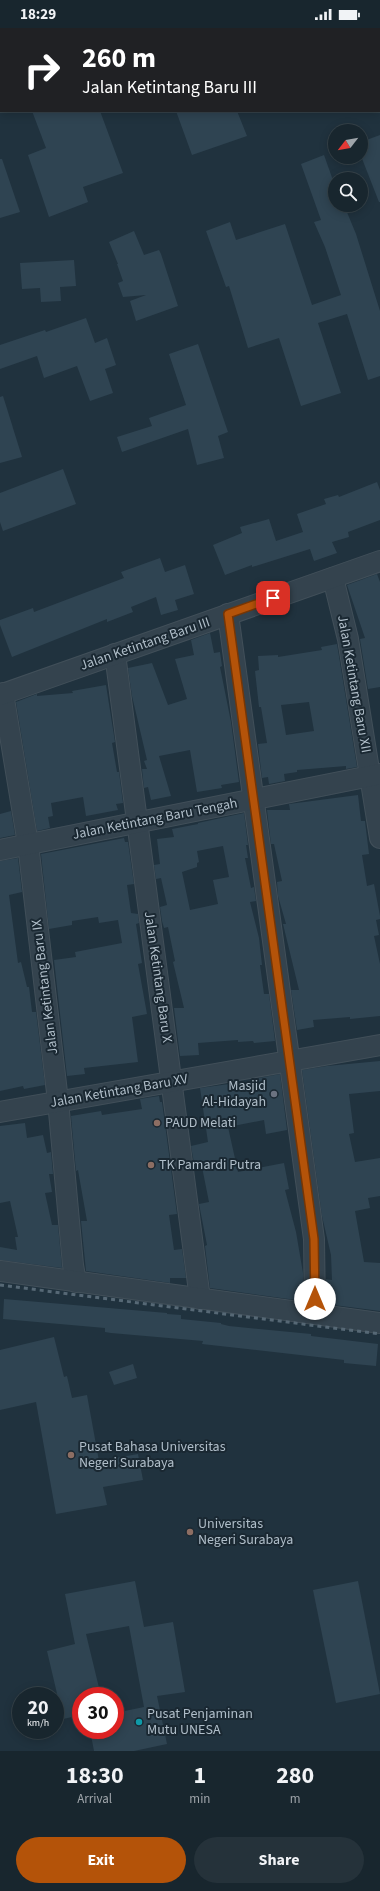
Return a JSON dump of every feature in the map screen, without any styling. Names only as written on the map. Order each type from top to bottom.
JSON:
[{"type":"street","name":"Jalan Ketintang Baru III","points":[[2,694],[380,561]]},
{"type":"street","name":"Jalan Ketintang Baru XII","points":[[333,578],[348,639],[375,775],[380,838]]},
{"type":"street","points":[[228,614],[314,1239],[315,1314]]},
{"type":"street","name":"Jalan Ketintang Baru X","points":[[115,654],[200,1299]]},
{"type":"street","name":"Jalan Ketintang Baru IX","points":[[2,694],[28,844],[58,1101],[73,1264],[76,1282]]},
{"type":"street","name":"Jalan Ketintang Baru Tengah","points":[[0,850],[375,775]]},
{"type":"street","name":"Jalan Ketintang Baru XV","points":[[0,1112],[380,1044]]},
{"type":"street","points":[[0,1271],[380,1323]]},
{"type":"building","points":[[32,112],[100,112],[123,173],[83,187],[88,202],[49,217],[28,155],[46,148]]},
{"type":"building","points":[[176,112],[237,112],[247,136],[192,155]]},
{"type":"building","points":[[380,135],[380,202],[364,164],[368,164],[368,139]]},
{"type":"building","points":[[324,155],[330,172],[328,172],[328,212],[347,212],[356,234],[380,311],[380,376],[368,380],[347,314],[318,323],[341,393],[301,406],[279,338],[248,348],[229,286],[226,287],[206,231],[230,222],[236,240],[285,224],[312,305],[341,295],[325,247],[314,222],[321,220],[301,164]]},
{"type":"building","points":[[0,159],[2,159],[20,212],[0,218]]},
{"type":"building","points":[[134,231],[144,255],[159,250],[178,306],[136,321],[130,301],[146,295],[123,297],[118,283],[123,281],[109,242]]},
{"type":"building","points":[[74,260],[76,286],[60,287],[61,301],[41,302],[40,288],[22,289],[20,263]]},
{"type":"building","points":[[86,318],[95,343],[107,338],[116,365],[105,369],[113,393],[90,401],[77,366],[44,378],[37,356],[0,369],[0,345],[45,330],[46,332]]},
{"type":"building","points":[[198,344],[228,432],[218,436],[224,458],[197,465],[188,429],[122,452],[117,437],[152,426],[149,418],[186,405],[169,354]]},
{"type":"building","points":[[3,396],[22,457],[0,463],[0,397]]},
{"type":"building","points":[[63,469],[76,504],[3,531],[0,522],[0,493]]},
{"type":"building","points":[[377,482],[380,490],[380,520],[348,532],[349,537],[332,542],[337,553],[314,561],[310,549],[252,567],[252,565],[225,575],[213,545],[242,533],[240,527],[269,519],[276,541],[303,532],[297,514],[326,504],[324,499],[338,495],[339,497]]},
{"type":"building","points":[[160,558],[165,572],[185,565],[194,594],[175,600],[178,610],[161,615],[156,597],[131,607],[133,612],[107,622],[107,619],[12,657],[0,625],[0,620],[33,608],[34,612],[124,578],[121,572]]},
{"type":"building","points":[[377,574],[380,582],[380,687],[368,689],[360,639],[365,638],[347,585]]},
{"type":"building","points":[[210,633],[214,653],[220,652],[222,666],[220,667],[231,722],[239,782],[221,785],[222,788],[197,792],[190,750],[159,756],[171,796],[151,800],[148,787],[144,788],[142,769],[147,769],[144,761],[147,760],[132,696],[128,668],[152,663],[168,705],[187,699],[175,659],[194,655],[191,640]]},
{"type":"building","points":[[337,644],[357,767],[346,769],[346,766],[297,770],[297,772],[284,774],[285,781],[269,784],[268,777],[262,778],[258,744],[267,743],[261,707],[259,707],[255,671],[259,670],[258,656],[278,655],[278,657],[322,650],[321,647]],"holes":[[[309,702],[314,731],[286,735],[281,705]]]},
{"type":"building","points":[[106,685],[115,742],[112,743],[117,772],[119,772],[123,803],[116,804],[118,810],[86,816],[83,797],[51,803],[53,816],[48,817],[50,828],[37,831],[16,702],[37,694],[37,696],[73,693],[72,691]]},
{"type":"building","points":[[358,795],[361,821],[365,821],[369,854],[362,855],[367,886],[374,884],[380,916],[380,919],[376,920],[379,935],[374,936],[380,964],[380,1016],[350,1019],[350,1017],[313,1020],[314,1027],[297,1030],[291,990],[299,990],[283,924],[286,924],[278,896],[277,882],[282,881],[274,844],[271,844],[267,810],[290,810],[289,804]]},
{"type":"building","points":[[11,811],[15,835],[0,838],[0,814]]},
{"type":"building","points":[[244,813],[248,845],[246,845],[248,858],[245,858],[251,888],[254,887],[256,901],[250,902],[259,938],[262,965],[260,965],[264,994],[269,994],[275,1041],[254,1043],[253,1041],[238,1042],[238,1040],[198,1043],[199,1055],[180,1056],[174,1008],[184,1008],[173,962],[175,961],[168,927],[164,928],[162,921],[160,907],[167,905],[161,878],[156,879],[154,865],[160,864],[157,839],[174,837],[172,829]],"holes":[[[223,846],[229,877],[213,880],[218,904],[190,910],[182,872],[197,867],[197,863],[199,862],[197,851]]]},
{"type":"building","points":[[124,838],[125,842],[128,842],[134,884],[127,885],[131,913],[138,914],[139,923],[136,924],[142,963],[138,964],[147,1014],[132,1017],[138,1062],[84,1068],[85,1074],[67,1076],[54,960],[76,957],[75,952],[122,943],[118,920],[99,923],[98,917],[72,921],[72,925],[49,929],[41,854]]},
{"type":"building","points":[[18,858],[22,892],[9,895],[18,963],[21,962],[27,987],[29,987],[32,1012],[36,1012],[45,1085],[24,1089],[23,1086],[0,1091],[0,861]]},
{"type":"building","points":[[380,1061],[380,1091],[349,1094],[354,1133],[349,1134],[355,1162],[380,1158],[380,1196],[368,1198],[370,1208],[355,1211],[364,1262],[380,1263],[380,1311],[326,1304],[326,1279],[332,1280],[331,1255],[322,1216],[302,1070]]},
{"type":"building","points":[[280,1074],[287,1130],[266,1134],[264,1120],[228,1127],[238,1172],[284,1163],[289,1189],[285,1190],[296,1232],[303,1273],[303,1301],[210,1288],[205,1246],[207,1245],[199,1204],[209,1202],[201,1162],[194,1163],[191,1146],[208,1142],[200,1088],[229,1084],[230,1087],[259,1082],[259,1078]]},
{"type":"building","points":[[159,1096],[160,1102],[162,1102],[177,1214],[169,1215],[174,1250],[182,1249],[186,1278],[170,1278],[170,1283],[86,1271],[81,1221],[87,1221],[78,1170],[76,1171],[71,1116],[101,1111],[102,1115],[142,1109],[140,1099]]},
{"type":"building","points":[[25,1123],[27,1138],[43,1135],[47,1153],[51,1152],[53,1174],[49,1174],[52,1192],[45,1193],[52,1225],[58,1225],[62,1268],[0,1260],[0,1247],[17,1250],[15,1237],[18,1237],[10,1201],[0,1203],[0,1126]]},
{"type":"building","points":[[4,1299],[167,1313],[181,1315],[181,1319],[221,1323],[229,1326],[311,1334],[311,1336],[378,1344],[376,1366],[344,1363],[344,1360],[202,1344],[203,1341],[111,1333],[105,1332],[105,1328],[3,1319]]},
{"type":"building","points":[[54,1337],[64,1377],[67,1376],[72,1398],[87,1395],[99,1461],[138,1454],[143,1480],[103,1487],[107,1505],[56,1514],[36,1402],[0,1410],[0,1350]]},
{"type":"building","points":[[133,1364],[137,1378],[114,1385],[109,1372]]},
{"type":"building","points":[[135,1581],[144,1627],[173,1622],[185,1692],[157,1696],[167,1744],[134,1751],[94,1751],[92,1739],[124,1739],[124,1711],[144,1707],[129,1626],[86,1634],[99,1687],[72,1687],[72,1717],[64,1719],[64,1687],[55,1687],[47,1651],[75,1644],[65,1594]]},
{"type":"building","points":[[358,1581],[380,1694],[336,1703],[313,1590]]},
{"type":"railway","points":[[0,1285],[380,1334]]},
{"type":"place","name":"Masjid Al-Hidayah","points":[[274,1094]]},
{"type":"place","name":"PAUD Melati","points":[[157,1123]]},
{"type":"place","name":"TK Pamardi Putra","points":[[151,1165]]},
{"type":"place","name":"Pusat Bahasa Universitas Negeri Surabaya","points":[[71,1455]]},
{"type":"place","name":"Universitas Negeri Surabaya","points":[[190,1532]]},
{"type":"place","name":"Pusat Penjaminan Mutu UNESA","points":[[139,1722]]},
{"type":"route","points":[[273,598],[228,614],[314,1239],[315,1299]]}]
